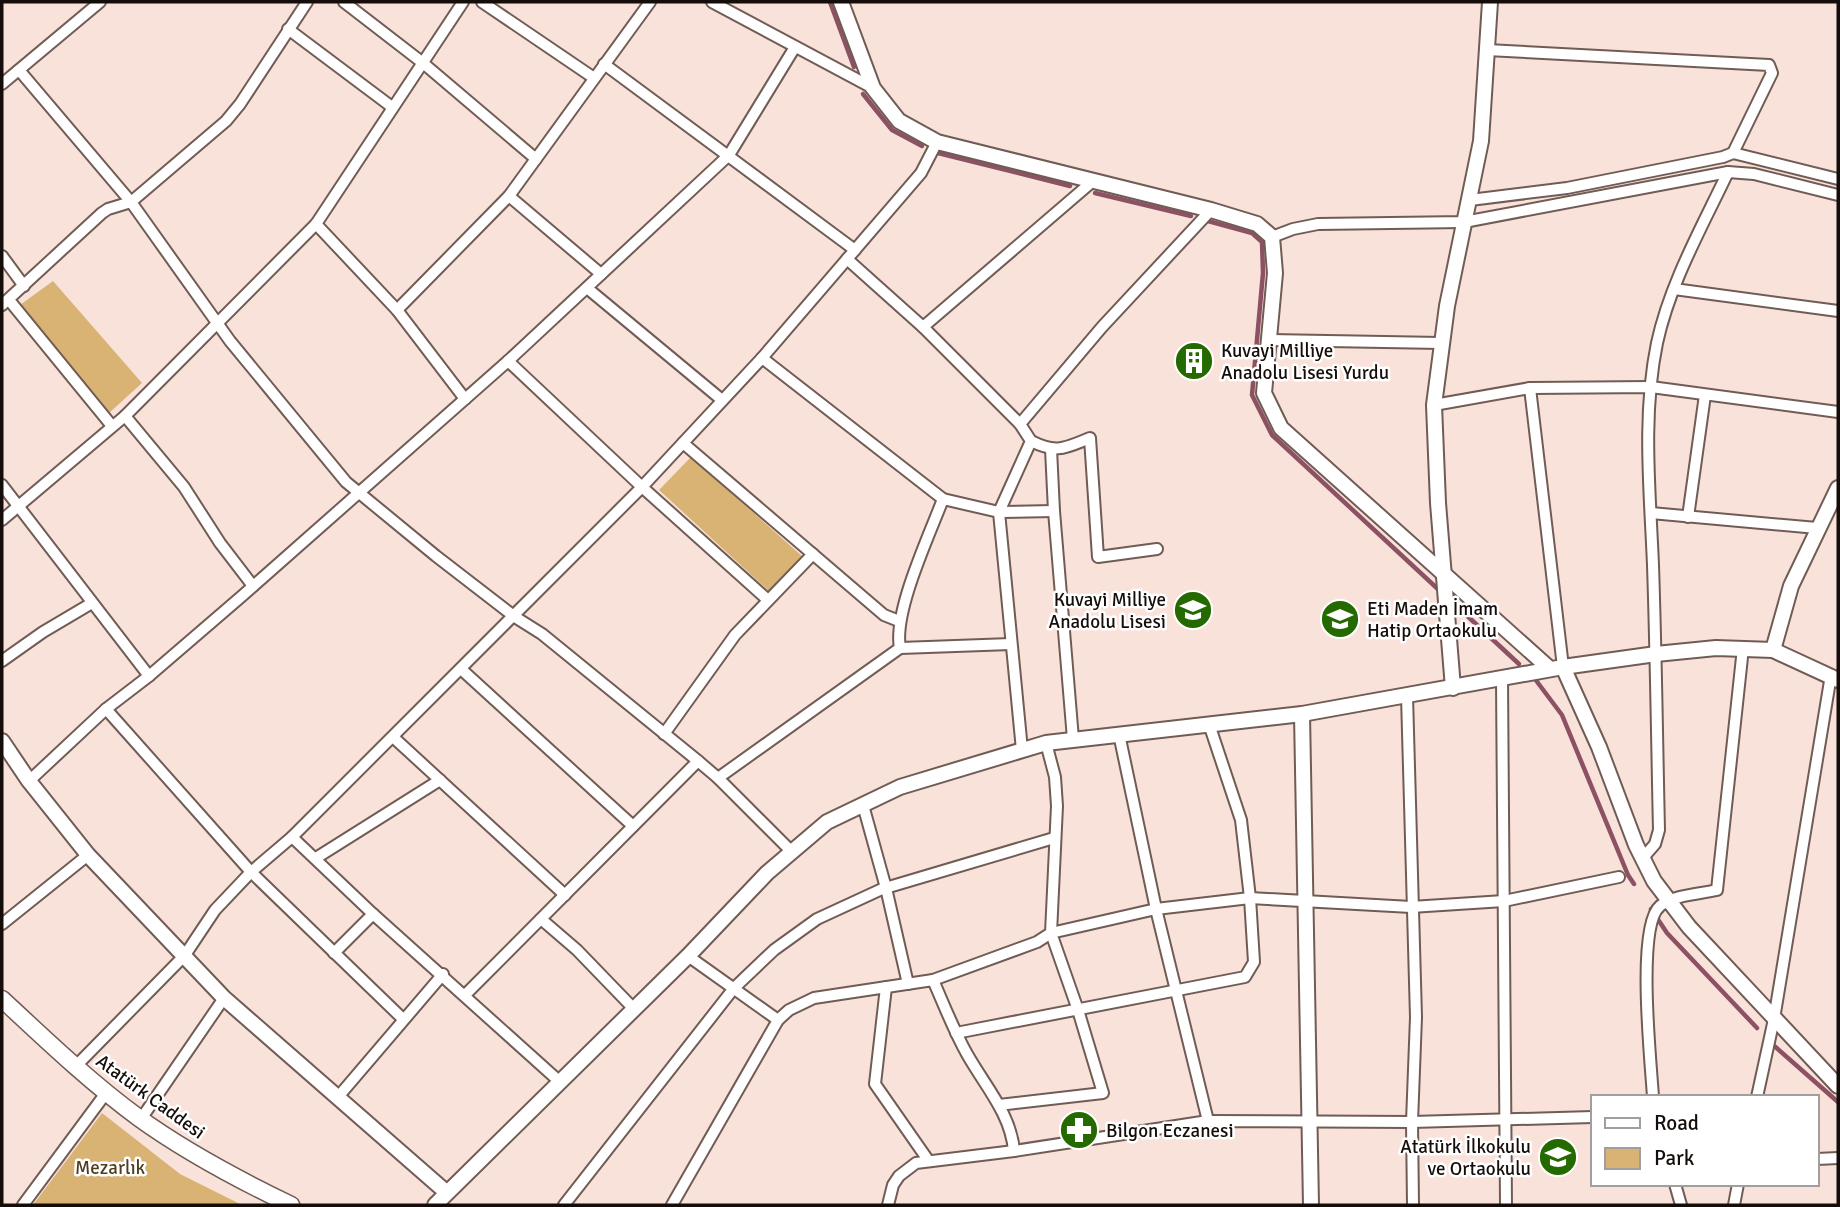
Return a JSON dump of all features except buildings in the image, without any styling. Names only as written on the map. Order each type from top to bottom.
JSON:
[{"type":"main road","name":"Atatürk Caddesi","points":[[2,999],[75,1067],[141,1119],[207,1162],[291,1205]]},
{"type":"street","points":[[2,84],[100,2]]},
{"type":"street","points":[[112,426],[5,303],[102,213],[117,205],[131,202],[226,121],[307,2]]},
{"type":"street","points":[[344,2],[423,63],[536,159]]},
{"type":"street","points":[[2,520],[125,416],[316,224],[463,2]]},
{"type":"street","points":[[482,2],[594,78]]},
{"type":"street","points":[[397,310],[509,196],[650,2]]},
{"type":"street","points":[[712,2],[873,88]]},
{"type":"street","points":[[841,2],[873,88],[899,121],[937,142],[1211,210],[1257,224],[1272,237],[1275,273],[1264,393],[1281,428],[1444,574],[1556,668],[1599,747],[1642,859],[1654,881],[1668,901],[1838,1086]]},
{"type":"street","points":[[1453,688],[1438,503],[1434,405],[1441,343],[1481,141],[1490,2]]},
{"type":"street","points":[[288,29],[392,107]]},
{"type":"street","points":[[29,781],[106,709],[149,676],[253,586],[508,361],[729,155],[796,47]]},
{"type":"street","points":[[1487,50],[1769,65],[1772,73],[1733,153]]},
{"type":"street","points":[[604,64],[729,155],[851,254],[1020,424],[1031,440],[1051,449],[1063,448],[1090,438],[1098,557],[1157,549]]},
{"type":"street","points":[[19,70],[131,202],[230,341],[357,493],[515,617],[542,634],[698,761],[792,852]]},
{"type":"street","points":[[75,1067],[185,955],[215,910],[251,872],[292,837],[515,617],[642,487],[762,358],[851,254],[920,173],[937,142]]},
{"type":"street","points":[[1470,200],[1567,188],[1733,153],[1838,179]]},
{"type":"street","points":[[1642,859],[1655,844],[1658,830],[1656,654],[1648,450],[1651,387],[1658,340],[1674,289],[1728,172]]},
{"type":"street","points":[[1272,237],[1318,224],[1464,222],[1728,172],[1754,174],[1838,195]]},
{"type":"street","points":[[923,327],[1093,181]]},
{"type":"street","points":[[509,196],[601,274]]},
{"type":"street","points":[[1020,424],[1102,327],[1211,210]]},
{"type":"street","points":[[316,224],[397,310],[465,398]]},
{"type":"street","points":[[2,256],[24,286]]},
{"type":"street","points":[[587,288],[722,400]]},
{"type":"street","points":[[1674,289],[1838,311]]},
{"type":"street","points":[[1268,340],[1441,343]]},
{"type":"street","points":[[762,358],[943,499],[999,512],[1054,511]]},
{"type":"street","points":[[508,361],[768,600]]},
{"type":"street","points":[[1434,405],[1530,388],[1651,387],[1838,412]]},
{"type":"street","points":[[1530,388],[1556,668]]},
{"type":"street","points":[[1688,517],[1705,395]]},
{"type":"street","points":[[125,416],[184,486],[220,543],[253,586]]},
{"type":"street","points":[[1021,750],[999,512],[1031,440]]},
{"type":"street","points":[[683,443],[884,615],[899,621]]},
{"type":"street","points":[[1051,449],[1073,739]]},
{"type":"street","points":[[2,485],[149,676]]},
{"type":"street","points":[[1773,650],[1791,586],[1838,488]]},
{"type":"street","points":[[900,648],[899,621],[943,499]]},
{"type":"street","points":[[1651,513],[1817,528]]},
{"type":"street","points":[[664,734],[735,635],[813,554]]},
{"type":"street","points":[[2,661],[43,632],[92,603]]},
{"type":"street","points":[[718,778],[900,648],[1011,644]]},
{"type":"street","points":[[435,1205],[688,956],[767,873],[827,822],[900,787],[1046,743],[1302,714],[1556,668],[1716,648],[1773,650],[1835,677],[1774,1019],[1757,1095]]},
{"type":"street","points":[[1653,1095],[1647,973],[1652,917],[1660,905],[1668,901],[1717,890],[1743,648]]},
{"type":"street","points":[[461,669],[633,826]]},
{"type":"street","points":[[1502,679],[1506,1205]]},
{"type":"street","points":[[1406,696],[1416,1017],[1412,1122],[1413,1205]]},
{"type":"street","points":[[106,709],[251,872],[403,1019]]},
{"type":"street","points":[[1302,714],[1311,1205]]},
{"type":"street","points":[[956,1033],[1245,976],[1252,970],[1255,962],[1241,820],[1209,724]]},
{"type":"street","points":[[1119,734],[1156,909],[1208,1121]]},
{"type":"street","points":[[393,737],[565,895]]},
{"type":"street","points":[[2,741],[29,781],[88,855],[224,998],[446,1192]]},
{"type":"street","points":[[999,1105],[1102,1093],[1078,1010],[1051,933],[1057,806],[1055,777],[1046,743]]},
{"type":"street","points":[[465,995],[698,761]]},
{"type":"street","points":[[316,858],[440,780]]},
{"type":"street","points":[[863,805],[908,984]]},
{"type":"street","points":[[292,837],[373,914],[443,974],[560,1082]]},
{"type":"street","points":[[564,1205],[734,988],[774,950],[817,919],[886,888],[1054,838]]},
{"type":"street","points":[[2,924],[88,855]]},
{"type":"street","points":[[672,1205],[778,1020],[789,1010],[814,998],[933,981],[1037,942],[1051,933],[1156,909],[1250,898],[1411,907],[1504,901],[1619,877]]},
{"type":"street","points":[[334,953],[373,914]]},
{"type":"street","points":[[541,919],[577,950],[634,1009]]},
{"type":"street","points":[[688,956],[778,1020]]},
{"type":"street","points":[[338,1097],[443,974]]},
{"type":"street","points":[[933,981],[956,1033],[999,1105],[1013,1139],[1014,1151]]},
{"type":"street","points":[[886,987],[875,1084],[928,1160]]},
{"type":"street","points":[[141,1119],[224,998]]},
{"type":"street","points":[[23,1205],[106,1093]]},
{"type":"street","points":[[888,1205],[898,1176],[907,1168],[928,1160],[1014,1151],[1208,1121],[1412,1122],[1591,1117]]},
{"type":"street","points":[[1819,1159],[1838,1157]]},
{"type":"street","points":[[1676,1186],[1681,1205]]},
{"type":"street","points":[[1734,1205],[1738,1186]]},
{"type":"green space","points":[[53,281],[142,383],[109,413],[20,305]]},
{"type":"green space","points":[[691,457],[803,557],[769,591],[659,490]]},
{"type":"green space","name":"Mezarlık","points":[[102,1113],[180,1174],[242,1205],[33,1205]]},
{"type":"waterway","points":[[830,2],[854,67]]},
{"type":"waterway","points":[[863,94],[892,130],[922,146]]},
{"type":"waterway","points":[[934,152],[1070,186]]},
{"type":"waterway","points":[[1095,193],[1191,216]]},
{"type":"waterway","points":[[1208,221],[1252,233],[1262,242],[1263,273],[1252,395],[1272,435],[1440,591]]},
{"type":"waterway","points":[[1449,599],[1519,664]]},
{"type":"waterway","points":[[1535,679],[1562,715],[1634,884]]},
{"type":"waterway","points":[[1651,909],[1667,933],[1757,1028]]},
{"type":"waterway","points":[[1771,1043],[1838,1102]]},
{"type":"place","name":"Kuvayi Milliye Anadolu Lisesi Yurdu","points":[[1194,361]]},
{"type":"place","name":"Kuvayi Milliye Anadolu Lisesi","points":[[1193,610]]},
{"type":"place","name":"Eti Maden İmam Hatip Ortaokulu","points":[[1340,619]]},
{"type":"place","name":"Bilgon Eczanesi","points":[[1079,1130]]},
{"type":"place","name":"Atatürk İlkokulu ve Ortaokulu","points":[[1558,1157]]}]
